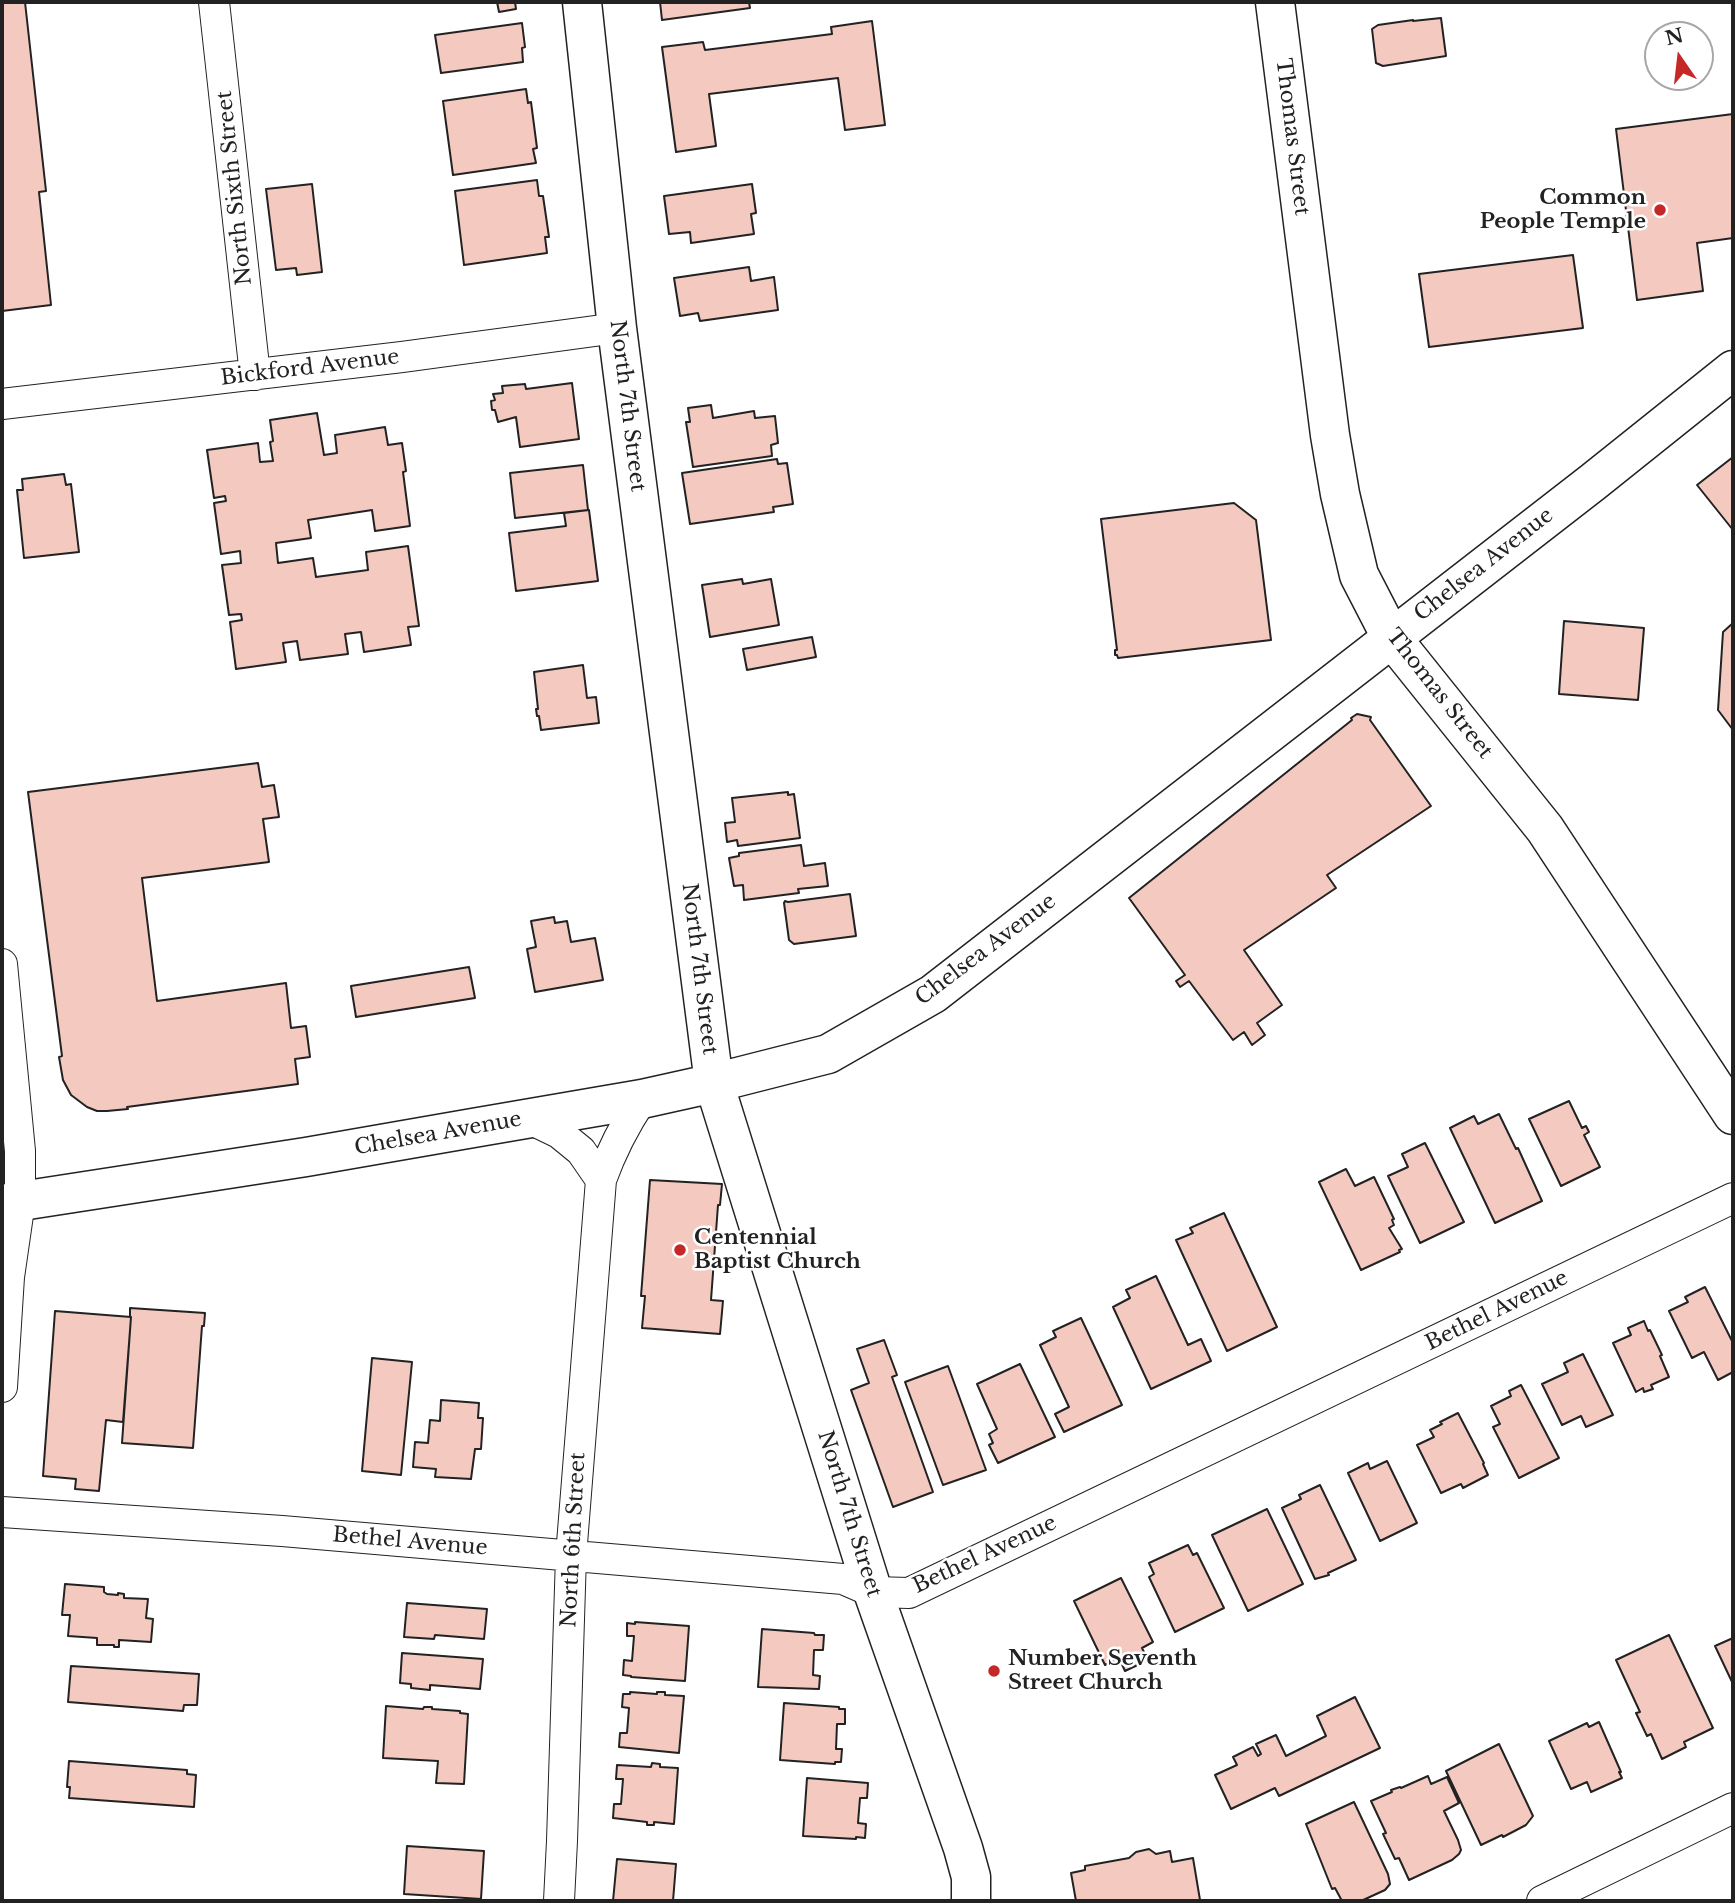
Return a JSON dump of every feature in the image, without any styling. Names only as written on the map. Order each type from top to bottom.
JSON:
[{"type":"main road","name":"North 7th Street","points":[[582,2],[617,328],[714,1083],[873,1592],[962,1848],[971,1877],[971,1901]]},
{"type":"main road","name":"Thomas Street","points":[[1275,2],[1330,435],[1340,494],[1359,575],[1391,637],[1545,830],[1733,1115]]},
{"type":"main road","name":"Chelsea Avenue","points":[[11,1203],[306,1157],[642,1099],[828,1054],[933,994],[1733,370]]},
{"type":"street","name":"North Sixth Street","points":[[214,2],[255,374]]},
{"type":"street","name":"Bickford Avenue","points":[[2,404],[402,357],[617,328]]},
{"type":"street","points":[[2,964],[20,1151],[11,1203],[2,1387]]},
{"type":"street","name":"North 6th Street","points":[[559,1901],[571,1556],[601,1180],[625,1123],[642,1099]]},
{"type":"street","points":[[530,1119],[559,1133],[581,1151],[601,1180]]},
{"type":"street","name":"Bethel Avenue","points":[[2,1512],[282,1531],[843,1579],[873,1592],[909,1593],[1733,1198]]},
{"type":"street","points":[[1542,1901],[1733,1808]]},
{"type":"building","points":[[2,2],[25,2],[46,191],[39,192],[51,305],[2,311]]},
{"type":"building","points":[[497,2],[515,2],[516,9],[499,12]]},
{"type":"building","points":[[660,2],[749,2],[750,8],[662,20]]},
{"type":"building","points":[[1441,18],[1446,56],[1383,66],[1376,63],[1372,29],[1378,25]]},
{"type":"building","points":[[872,21],[885,125],[845,130],[838,78],[709,94],[716,146],[676,152],[662,47],[703,42],[705,50],[832,34],[831,27]]},
{"type":"building","points":[[522,23],[525,47],[522,48],[523,62],[441,73],[435,35]]},
{"type":"building","points":[[526,89],[528,103],[531,102],[537,148],[533,149],[536,163],[453,175],[443,101]]},
{"type":"building","points":[[1733,114],[1733,238],[1697,243],[1703,291],[1637,300],[1616,129]]},
{"type":"building","points":[[537,180],[539,196],[543,196],[549,237],[545,237],[547,253],[464,265],[455,191]]},
{"type":"building","points":[[312,184],[322,272],[297,275],[296,268],[276,270],[266,189]]},
{"type":"building","points":[[752,184],[756,213],[751,214],[754,234],[691,243],[690,232],[669,234],[664,196]]},
{"type":"building","points":[[1573,255],[1583,328],[1429,347],[1419,274]]},
{"type":"building","points":[[749,267],[751,281],[774,277],[778,310],[700,321],[698,313],[680,316],[674,278]]},
{"type":"building","points":[[572,383],[579,439],[520,447],[516,417],[498,422],[495,410],[492,410],[491,401],[495,400],[493,394],[503,393],[502,386],[525,384],[526,389]]},
{"type":"building","points":[[711,405],[713,418],[754,411],[755,418],[775,416],[778,443],[771,445],[772,456],[693,467],[686,422],[690,422],[688,408]]},
{"type":"building","points":[[317,413],[324,455],[337,453],[335,435],[385,427],[388,445],[402,443],[410,526],[375,531],[372,510],[308,520],[311,538],[276,543],[278,563],[313,558],[316,577],[368,570],[366,552],[408,546],[419,626],[408,627],[411,645],[364,652],[361,632],[345,634],[348,654],[300,660],[297,641],[283,643],[286,662],[236,669],[230,622],[242,620],[241,614],[229,615],[222,565],[241,563],[240,551],[221,554],[214,503],[226,501],[225,496],[214,498],[207,450],[258,443],[260,462],[273,461],[270,420]]},
{"type":"building","points":[[1733,457],[1733,530],[1697,485]]},
{"type":"building","points":[[777,459],[778,464],[787,463],[793,504],[773,507],[774,512],[690,524],[682,473]]},
{"type":"building","points":[[583,465],[588,510],[515,518],[510,473]]},
{"type":"building","points":[[64,474],[66,485],[71,484],[79,552],[24,558],[17,490],[23,490],[22,479]]},
{"type":"building","points":[[1234,503],[1256,520],[1271,640],[1118,658],[1115,655],[1117,650],[1101,519]]},
{"type":"building","points":[[589,510],[598,581],[516,591],[509,533],[566,526],[564,513]]},
{"type":"building","points":[[742,579],[743,584],[771,579],[779,625],[710,637],[702,585]]},
{"type":"building","points":[[1564,621],[1644,628],[1638,700],[1559,694]]},
{"type":"building","points":[[1733,623],[1733,730],[1718,710],[1723,632]]},
{"type":"building","points":[[812,637],[816,657],[747,670],[743,649]]},
{"type":"building","points":[[583,665],[587,698],[596,697],[599,723],[541,730],[536,709],[534,672]]},
{"type":"building","points":[[1357,714],[1371,717],[1370,720],[1431,806],[1327,875],[1336,888],[1244,950],[1282,1005],[1257,1023],[1265,1035],[1252,1045],[1244,1032],[1233,1040],[1189,981],[1180,987],[1176,981],[1185,975],[1129,898]]},
{"type":"building","points":[[258,763],[262,787],[274,785],[279,817],[263,819],[269,862],[142,878],[157,1001],[286,983],[291,1028],[306,1026],[310,1057],[295,1059],[298,1084],[127,1107],[128,1109],[97,1111],[87,1107],[71,1095],[63,1080],[28,792]]},
{"type":"building","points":[[788,792],[788,795],[794,794],[800,838],[738,846],[737,840],[727,842],[725,823],[735,822],[732,798]]},
{"type":"building","points":[[801,845],[804,866],[825,863],[828,886],[798,889],[799,893],[744,900],[743,885],[734,886],[729,858],[739,856],[739,853]]},
{"type":"building","points":[[850,894],[856,936],[794,944],[789,940],[785,901]]},
{"type":"building","points":[[554,917],[555,923],[567,921],[571,942],[595,938],[603,980],[535,992],[527,949],[536,947],[531,921]]},
{"type":"building","points":[[469,967],[475,998],[356,1017],[351,986]]},
{"type":"building","points":[[1569,1101],[1582,1128],[1586,1126],[1589,1132],[1584,1135],[1600,1167],[1561,1186],[1529,1119]]},
{"type":"building","points":[[1499,1114],[1542,1201],[1495,1223],[1450,1128],[1474,1116],[1478,1124]]},
{"type":"building","points":[[1425,1143],[1464,1222],[1420,1243],[1388,1176],[1408,1167],[1402,1154]]},
{"type":"building","points":[[1346,1169],[1355,1186],[1374,1177],[1394,1219],[1394,1225],[1389,1228],[1402,1249],[1361,1270],[1319,1182]]},
{"type":"building","name":"Centennial Baptist Church","points":[[650,1180],[722,1184],[711,1300],[723,1301],[720,1334],[642,1328],[645,1296],[641,1296]]},
{"type":"building","points":[[1224,1213],[1277,1327],[1227,1351],[1176,1240],[1193,1233],[1190,1228]]},
{"type":"building","points":[[1156,1276],[1188,1345],[1201,1339],[1211,1361],[1151,1389],[1113,1307],[1130,1298],[1126,1290]]},
{"type":"building","points":[[1705,1287],[1733,1343],[1733,1372],[1718,1380],[1704,1352],[1692,1358],[1669,1311],[1688,1302],[1685,1297]]},
{"type":"building","points":[[130,1308],[205,1313],[193,1448],[122,1443]]},
{"type":"building","points":[[55,1311],[131,1317],[123,1422],[106,1420],[99,1491],[75,1489],[76,1479],[43,1476]]},
{"type":"building","points":[[1081,1318],[1122,1405],[1064,1432],[1055,1414],[1069,1407],[1040,1345],[1056,1337],[1053,1331]]},
{"type":"building","points":[[1644,1321],[1662,1355],[1660,1356],[1669,1377],[1651,1385],[1653,1389],[1644,1392],[1643,1388],[1636,1392],[1613,1343],[1631,1335],[1628,1328]]},
{"type":"building","points":[[884,1340],[897,1375],[892,1377],[933,1492],[893,1507],[851,1390],[869,1383],[857,1349]]},
{"type":"building","points":[[1583,1354],[1613,1415],[1586,1427],[1581,1416],[1562,1425],[1542,1384],[1568,1372],[1564,1363]]},
{"type":"building","points":[[372,1358],[412,1362],[401,1475],[362,1471]]},
{"type":"building","points":[[1020,1364],[1055,1437],[998,1463],[989,1445],[993,1443],[989,1434],[997,1429],[977,1384]]},
{"type":"building","points":[[948,1366],[986,1470],[943,1485],[905,1382]]},
{"type":"building","points":[[1521,1385],[1559,1458],[1519,1478],[1493,1427],[1500,1424],[1491,1406],[1511,1396],[1509,1391]]},
{"type":"building","points":[[441,1400],[479,1403],[478,1418],[483,1418],[481,1449],[475,1449],[471,1479],[435,1477],[436,1469],[413,1467],[415,1442],[428,1443],[430,1420],[440,1421]]},
{"type":"building","points":[[1458,1413],[1488,1475],[1463,1488],[1461,1484],[1441,1493],[1417,1445],[1434,1437],[1430,1430]]},
{"type":"building","points":[[1387,1461],[1417,1523],[1380,1541],[1348,1473],[1368,1463],[1370,1469]]},
{"type":"building","points":[[1320,1485],[1356,1560],[1328,1573],[1329,1575],[1315,1579],[1282,1508],[1301,1499],[1299,1495]]},
{"type":"building","points":[[1267,1509],[1303,1584],[1248,1611],[1212,1535]]},
{"type":"building","points":[[1188,1545],[1193,1555],[1197,1553],[1224,1608],[1175,1632],[1149,1577],[1154,1574],[1149,1563]]},
{"type":"building","points":[[1121,1578],[1153,1642],[1142,1648],[1148,1660],[1125,1671],[1119,1658],[1105,1665],[1074,1601]]},
{"type":"building","points":[[65,1584],[104,1587],[107,1594],[118,1593],[124,1594],[124,1598],[148,1599],[146,1618],[153,1619],[151,1642],[119,1640],[119,1647],[114,1647],[97,1645],[97,1638],[68,1636],[70,1615],[62,1615]]},
{"type":"building","points":[[407,1603],[487,1609],[484,1639],[435,1635],[434,1639],[404,1637]]},
{"type":"building","points":[[627,1623],[689,1626],[685,1681],[623,1675],[624,1660],[632,1661],[634,1636],[627,1636]]},
{"type":"building","points":[[762,1629],[824,1635],[823,1650],[814,1650],[813,1675],[820,1676],[819,1689],[758,1687]]},
{"type":"building","points":[[1669,1635],[1713,1728],[1684,1742],[1686,1747],[1662,1759],[1651,1734],[1647,1736],[1636,1713],[1640,1712],[1616,1660]]},
{"type":"building","points":[[1733,1638],[1733,1684],[1715,1646]]},
{"type":"building","points":[[402,1653],[483,1659],[480,1689],[430,1685],[430,1690],[411,1688],[411,1684],[400,1683]]},
{"type":"building","points":[[71,1666],[199,1674],[197,1705],[184,1705],[183,1711],[68,1702]]},
{"type":"building","points":[[665,1692],[665,1695],[684,1696],[679,1753],[619,1747],[620,1733],[627,1733],[629,1708],[622,1707],[623,1694]]},
{"type":"building","points":[[1355,1697],[1380,1748],[1279,1796],[1275,1788],[1231,1809],[1215,1775],[1237,1765],[1233,1757],[1253,1747],[1258,1756],[1261,1754],[1256,1744],[1276,1735],[1286,1756],[1326,1736],[1317,1716]]},
{"type":"building","points":[[784,1703],[845,1709],[845,1724],[837,1724],[836,1749],[842,1749],[841,1762],[835,1764],[780,1760]]},
{"type":"building","points":[[386,1706],[423,1709],[432,1707],[468,1714],[464,1784],[436,1783],[438,1761],[383,1758]]},
{"type":"building","points":[[1599,1722],[1622,1778],[1591,1792],[1587,1782],[1571,1789],[1549,1741],[1587,1723],[1589,1727]]},
{"type":"building","points":[[1499,1744],[1533,1816],[1526,1825],[1481,1845],[1446,1771]]},
{"type":"building","points":[[69,1761],[187,1770],[187,1774],[196,1775],[194,1807],[69,1798]]},
{"type":"building","points":[[652,1763],[660,1764],[660,1767],[678,1768],[674,1824],[654,1822],[654,1825],[647,1825],[647,1822],[613,1818],[614,1804],[621,1804],[623,1779],[616,1779],[617,1765],[651,1767]]},
{"type":"building","points":[[1428,1776],[1431,1784],[1447,1777],[1459,1803],[1444,1811],[1461,1850],[1452,1860],[1409,1880],[1399,1858],[1395,1859],[1371,1801]]},
{"type":"building","points":[[807,1778],[868,1783],[867,1798],[860,1798],[858,1823],[866,1824],[865,1838],[803,1836]]},
{"type":"building","points":[[1354,1802],[1388,1874],[1390,1884],[1385,1890],[1361,1901],[1342,1901],[1335,1888],[1332,1889],[1306,1824]]},
{"type":"building","points":[[407,1846],[484,1851],[481,1899],[404,1894]]},
{"type":"building","points":[[1149,1849],[1156,1854],[1170,1851],[1172,1862],[1193,1858],[1200,1900],[1076,1901],[1071,1873],[1085,1870],[1085,1866],[1129,1858],[1136,1852]]},
{"type":"building","points":[[617,1859],[676,1864],[673,1901],[613,1901]]},
{"type":"place","name":"Common People Temple","points":[[1660,210]]},
{"type":"place","name":"Centennial Baptist Church","points":[[680,1250]]},
{"type":"place","name":"Number Seventh Street Church","points":[[994,1671]]}]
